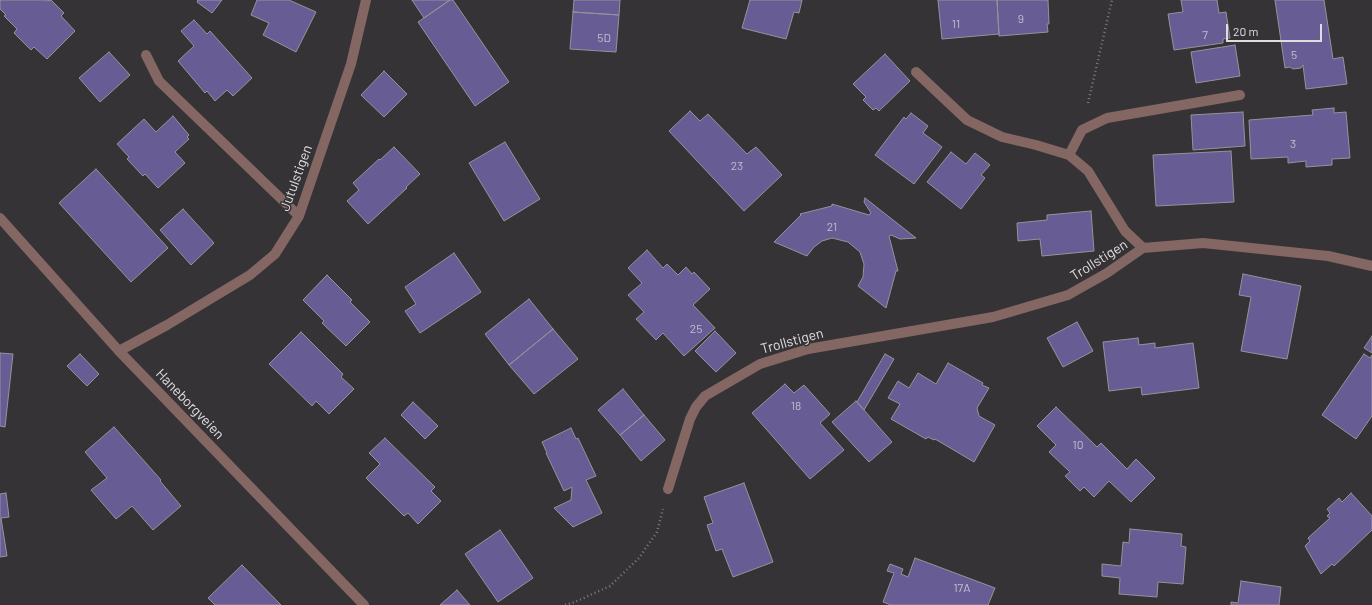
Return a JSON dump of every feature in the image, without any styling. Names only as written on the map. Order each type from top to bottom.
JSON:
[{"type":"street","name":"Jutulstigen","points":[[119,351],[167,325],[250,275],[275,254],[299,216],[351,64],[366,0]]},
{"type":"street","points":[[146,55],[159,81],[299,216]]},
{"type":"street","name":"Trollstigen","points":[[916,72],[967,120],[1002,137],[1069,155],[1088,171],[1125,231],[1143,248]]},
{"type":"street","points":[[1069,155],[1082,130],[1108,118],[1240,95]]},
{"type":"street","name":"Haneborgveien","points":[[0,218],[119,351],[364,605]]},
{"type":"street","name":"Trollstigen","points":[[668,489],[690,419],[696,407],[705,396],[760,364],[808,349],[993,317],[1068,295],[1107,273],[1143,248],[1204,243],[1328,256],[1372,266]]},
{"type":"path","points":[[1082,130],[1112,0]]},
{"type":"path","points":[[565,605],[610,586],[639,558],[657,532],[668,489]]},
{"type":"building","points":[[0,0],[51,0],[64,13],[61,16],[75,31],[47,59],[34,47],[31,50],[14,33],[17,29],[4,16],[6,15],[0,9]]},
{"type":"building","points":[[198,0],[222,0],[212,13],[197,2]]},
{"type":"building","points":[[257,0],[289,0],[316,12],[296,52],[263,35],[269,23],[251,15]]},
{"type":"building","points":[[412,0],[450,0],[424,18]]},
{"type":"building","points":[[450,0],[453,0],[509,82],[475,106],[418,22]]},
{"type":"building","points":[[574,0],[620,0],[619,15],[573,12]]},
{"type":"building","points":[[750,0],[802,0],[799,13],[794,12],[786,39],[742,28]]},
{"type":"building","points":[[938,0],[997,0],[999,34],[942,39]]},
{"type":"building","points":[[997,0],[1048,0],[1048,32],[999,36]]},
{"type":"building","points":[[1181,0],[1217,0],[1219,13],[1226,12],[1230,38],[1223,39],[1223,43],[1174,50],[1168,14],[1183,12]]},
{"type":"building","points":[[1275,0],[1324,0],[1333,59],[1343,57],[1347,84],[1306,89],[1303,65],[1301,68],[1285,68]]},
{"type":"building","points":[[573,12],[619,15],[616,52],[570,49]]},
{"type":"building","points":[[194,20],[207,34],[210,31],[252,78],[233,96],[227,90],[215,101],[207,91],[205,93],[178,61],[194,46],[181,31]]},
{"type":"building","points":[[1235,45],[1240,76],[1196,83],[1191,52]]},
{"type":"building","points":[[109,52],[130,75],[100,102],[79,78]]},
{"type":"building","points":[[885,54],[910,81],[879,111],[876,108],[873,110],[863,100],[866,97],[853,84]]},
{"type":"building","points":[[384,71],[407,94],[384,117],[361,95]]},
{"type":"building","points":[[1334,108],[1334,113],[1346,112],[1350,158],[1332,159],[1332,165],[1306,167],[1306,161],[1288,163],[1288,157],[1251,159],[1249,120],[1313,115],[1312,110]]},
{"type":"building","points":[[690,111],[700,121],[708,114],[747,154],[756,147],[782,175],[744,211],[669,131]]},
{"type":"building","points":[[1243,112],[1245,146],[1193,150],[1191,115]]},
{"type":"building","points":[[911,113],[928,126],[923,133],[942,147],[914,184],[875,155],[904,117],[906,119]]},
{"type":"building","points":[[173,116],[189,135],[187,137],[189,139],[175,152],[185,163],[158,188],[145,174],[143,176],[127,159],[129,157],[117,144],[144,119],[156,132]]},
{"type":"building","points":[[505,142],[540,199],[504,221],[469,163]]},
{"type":"building","points":[[394,147],[420,174],[368,224],[347,201],[359,190],[353,183]]},
{"type":"building","points":[[1231,151],[1234,202],[1156,206],[1153,155]]},
{"type":"building","points":[[951,152],[966,164],[975,153],[990,165],[981,175],[985,178],[961,209],[927,182]]},
{"type":"building","points":[[96,169],[168,248],[131,282],[59,203]]},
{"type":"building","points":[[865,198],[916,238],[900,239],[891,235],[889,236],[898,271],[896,271],[886,308],[858,286],[863,277],[864,264],[860,252],[848,242],[832,238],[822,241],[814,247],[807,256],[774,242],[801,215],[800,214],[832,206],[832,204],[869,215],[871,213],[864,202]]},
{"type":"building","points":[[183,209],[214,243],[191,265],[160,230]]},
{"type":"building","points":[[1091,211],[1094,251],[1042,256],[1040,239],[1018,241],[1017,223],[1047,220],[1047,215]]},
{"type":"building","points":[[647,250],[663,268],[667,264],[678,275],[686,267],[692,274],[694,272],[710,289],[693,305],[715,328],[684,356],[663,333],[656,340],[636,319],[644,312],[628,295],[642,283],[628,268]]},
{"type":"building","points":[[454,253],[481,292],[420,333],[405,311],[416,304],[405,287]]},
{"type":"building","points":[[1243,274],[1301,286],[1287,359],[1241,351],[1251,297],[1239,295]]},
{"type":"building","points":[[327,275],[352,300],[350,302],[370,322],[346,346],[322,323],[324,321],[303,300]]},
{"type":"building","points":[[529,299],[553,329],[509,365],[485,334]]},
{"type":"building","points":[[1077,322],[1093,351],[1063,367],[1047,338]]},
{"type":"building","points":[[553,329],[578,359],[534,394],[509,365]]},
{"type":"building","points":[[715,331],[736,353],[716,372],[695,351]]},
{"type":"building","points":[[301,332],[343,374],[341,377],[354,389],[329,414],[316,401],[312,406],[269,364]]},
{"type":"building","points":[[1372,336],[1372,353],[1364,348]]},
{"type":"building","points":[[1138,338],[1139,345],[1155,343],[1155,348],[1193,343],[1199,388],[1142,395],[1141,387],[1109,391],[1103,342]]},
{"type":"building","points":[[0,353],[13,354],[5,427],[0,426]]},
{"type":"building","points":[[80,354],[99,374],[87,386],[67,366]]},
{"type":"building","points":[[885,354],[894,359],[864,410],[857,402]]},
{"type":"building","points":[[1364,354],[1370,358],[1372,355],[1372,416],[1356,439],[1322,415]]},
{"type":"building","points":[[948,363],[989,388],[977,408],[979,416],[995,425],[974,462],[935,439],[934,440],[928,437],[926,439],[891,419],[900,404],[888,398],[898,381],[909,388],[918,373],[936,384]]},
{"type":"building","points":[[785,384],[794,393],[804,385],[830,414],[820,423],[844,450],[810,479],[752,413]]},
{"type":"building","points":[[623,389],[644,415],[620,435],[598,410]]},
{"type":"building","points":[[856,401],[892,442],[869,462],[832,422]]},
{"type":"building","points":[[413,402],[438,426],[425,439],[401,415]]},
{"type":"building","points":[[1056,407],[1097,447],[1101,443],[1127,469],[1136,459],[1155,478],[1131,502],[1109,481],[1094,497],[1084,487],[1080,491],[1065,476],[1070,472],[1049,452],[1056,445],[1037,426]]},
{"type":"building","points":[[644,415],[665,440],[641,461],[620,435]]},
{"type":"building","points":[[114,427],[161,480],[160,481],[181,506],[153,530],[132,506],[116,519],[91,490],[107,478],[85,452]]},
{"type":"building","points":[[571,428],[576,439],[578,438],[596,476],[586,480],[602,513],[573,527],[554,508],[571,500],[572,487],[564,491],[542,442]]},
{"type":"building","points":[[385,438],[435,487],[431,491],[441,501],[418,524],[408,513],[404,516],[366,478],[380,464],[369,453]]},
{"type":"building","points":[[744,483],[773,562],[733,577],[722,549],[716,551],[707,525],[713,523],[704,497]]},
{"type":"building","points":[[6,493],[9,517],[1,518],[7,556],[0,557],[0,494]]},
{"type":"building","points":[[1351,493],[1372,516],[1372,530],[1334,566],[1332,564],[1321,574],[1305,546],[1310,541],[1308,538],[1330,518],[1327,516],[1330,513],[1327,509],[1339,498],[1342,502]]},
{"type":"building","points":[[1130,529],[1182,534],[1181,546],[1186,547],[1183,584],[1158,582],[1157,597],[1119,594],[1120,578],[1102,576],[1102,564],[1121,566],[1123,542],[1129,543]]},
{"type":"building","points":[[500,530],[533,578],[498,602],[465,554]]},
{"type":"building","points":[[915,558],[995,588],[988,605],[891,605],[883,602],[894,573],[887,571],[890,564],[903,569],[901,574],[908,577]]},
{"type":"building","points":[[242,565],[281,605],[215,605],[208,598]]},
{"type":"building","points":[[1241,581],[1281,587],[1279,605],[1231,605],[1231,602],[1238,603]]},
{"type":"building","points":[[457,590],[470,605],[440,605]]}]
